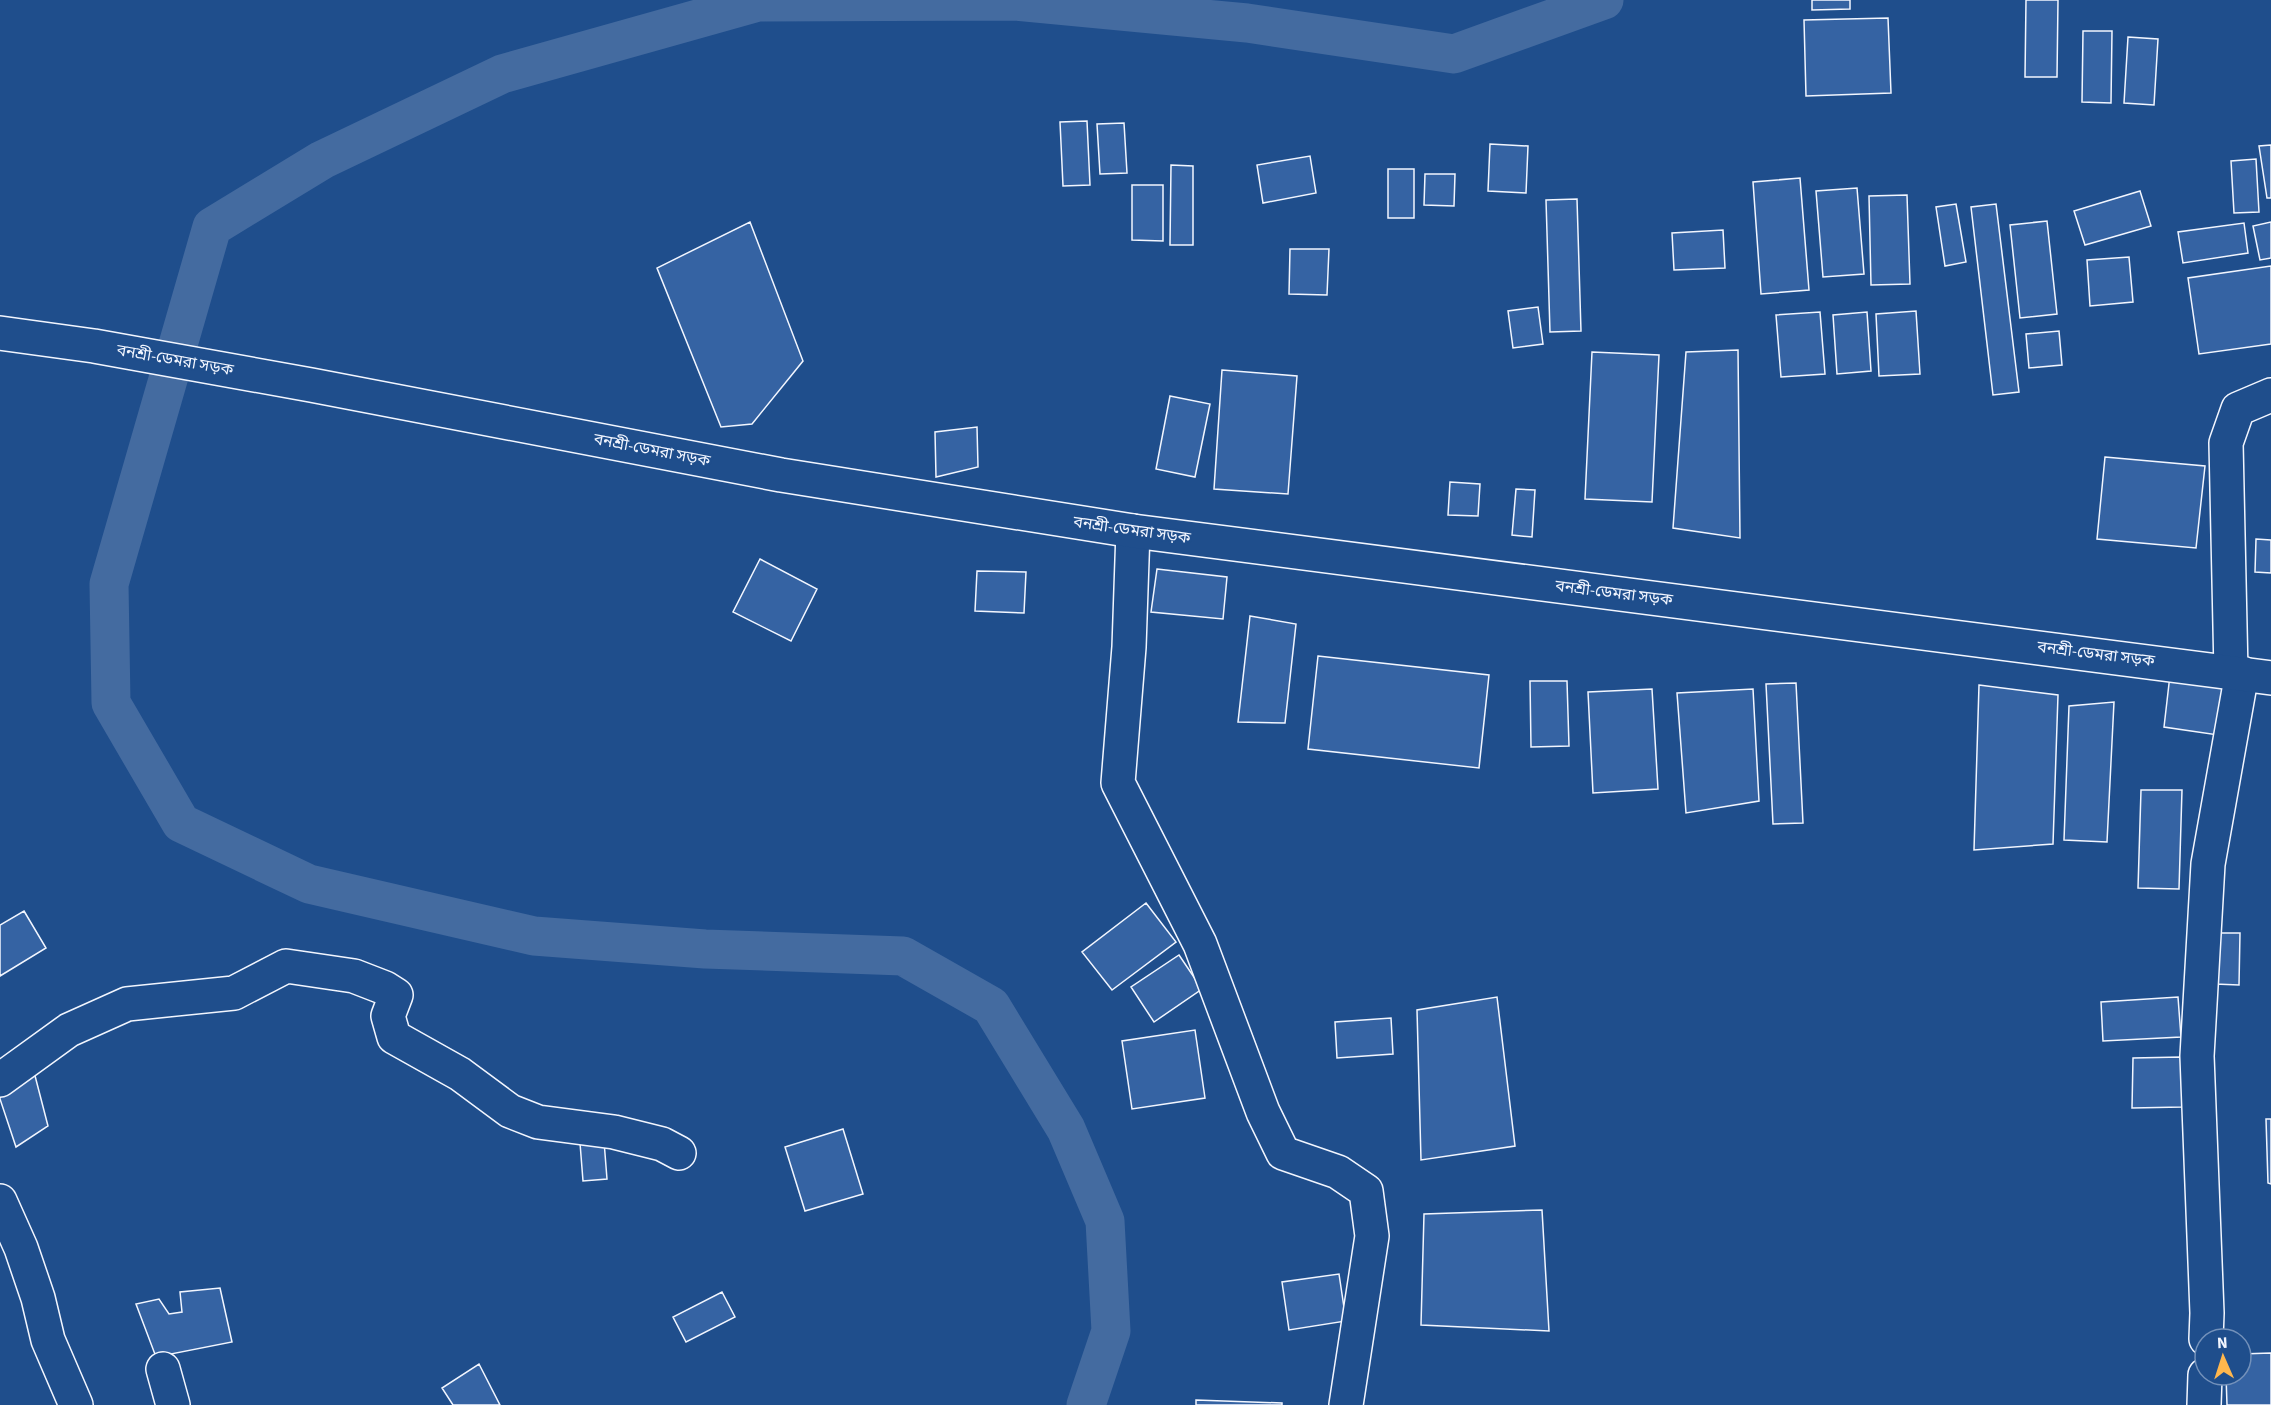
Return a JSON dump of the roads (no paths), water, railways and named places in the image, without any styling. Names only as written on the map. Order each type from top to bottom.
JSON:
[{"type":"street","name":"বনশ্রী-ডেমরা সড়ক","points":[[0,333],[94,346],[311,385],[781,475],[1133,531],[2248,674]]},
{"type":"street","points":[[2206,1327],[2197,1045],[2208,864],[2248,674],[2226,443],[2238,409],[2271,395]]},
{"type":"street","points":[[1133,531],[1129,647],[1118,783],[1200,944],[1263,1112],[1283,1153],[1338,1172],[1366,1191],[1372,1236],[1346,1405]]},
{"type":"street","points":[[0,1080],[69,1030],[127,1004],[234,993],[286,966],[354,976],[391,991],[396,995],[388,1016],[394,1037],[460,1074],[510,1111],[538,1122],[614,1132],[662,1144],[679,1153]]},
{"type":"street","points":[[0,1201],[21,1248],[38,1298],[48,1340],[76,1405]]},
{"type":"street","points":[[163,1369],[173,1405]]},
{"type":"street","points":[[2204,1405],[2205,1387]]},
{"type":"waterway","points":[[1086,1405],[1111,1331],[1105,1221],[1066,1129],[991,1006],[903,956],[705,949],[534,936],[309,884],[181,823],[111,703],[109,584],[212,227],[322,160],[502,74],[758,2],[1015,1],[1247,23],[1454,54],[1604,0]]}]
